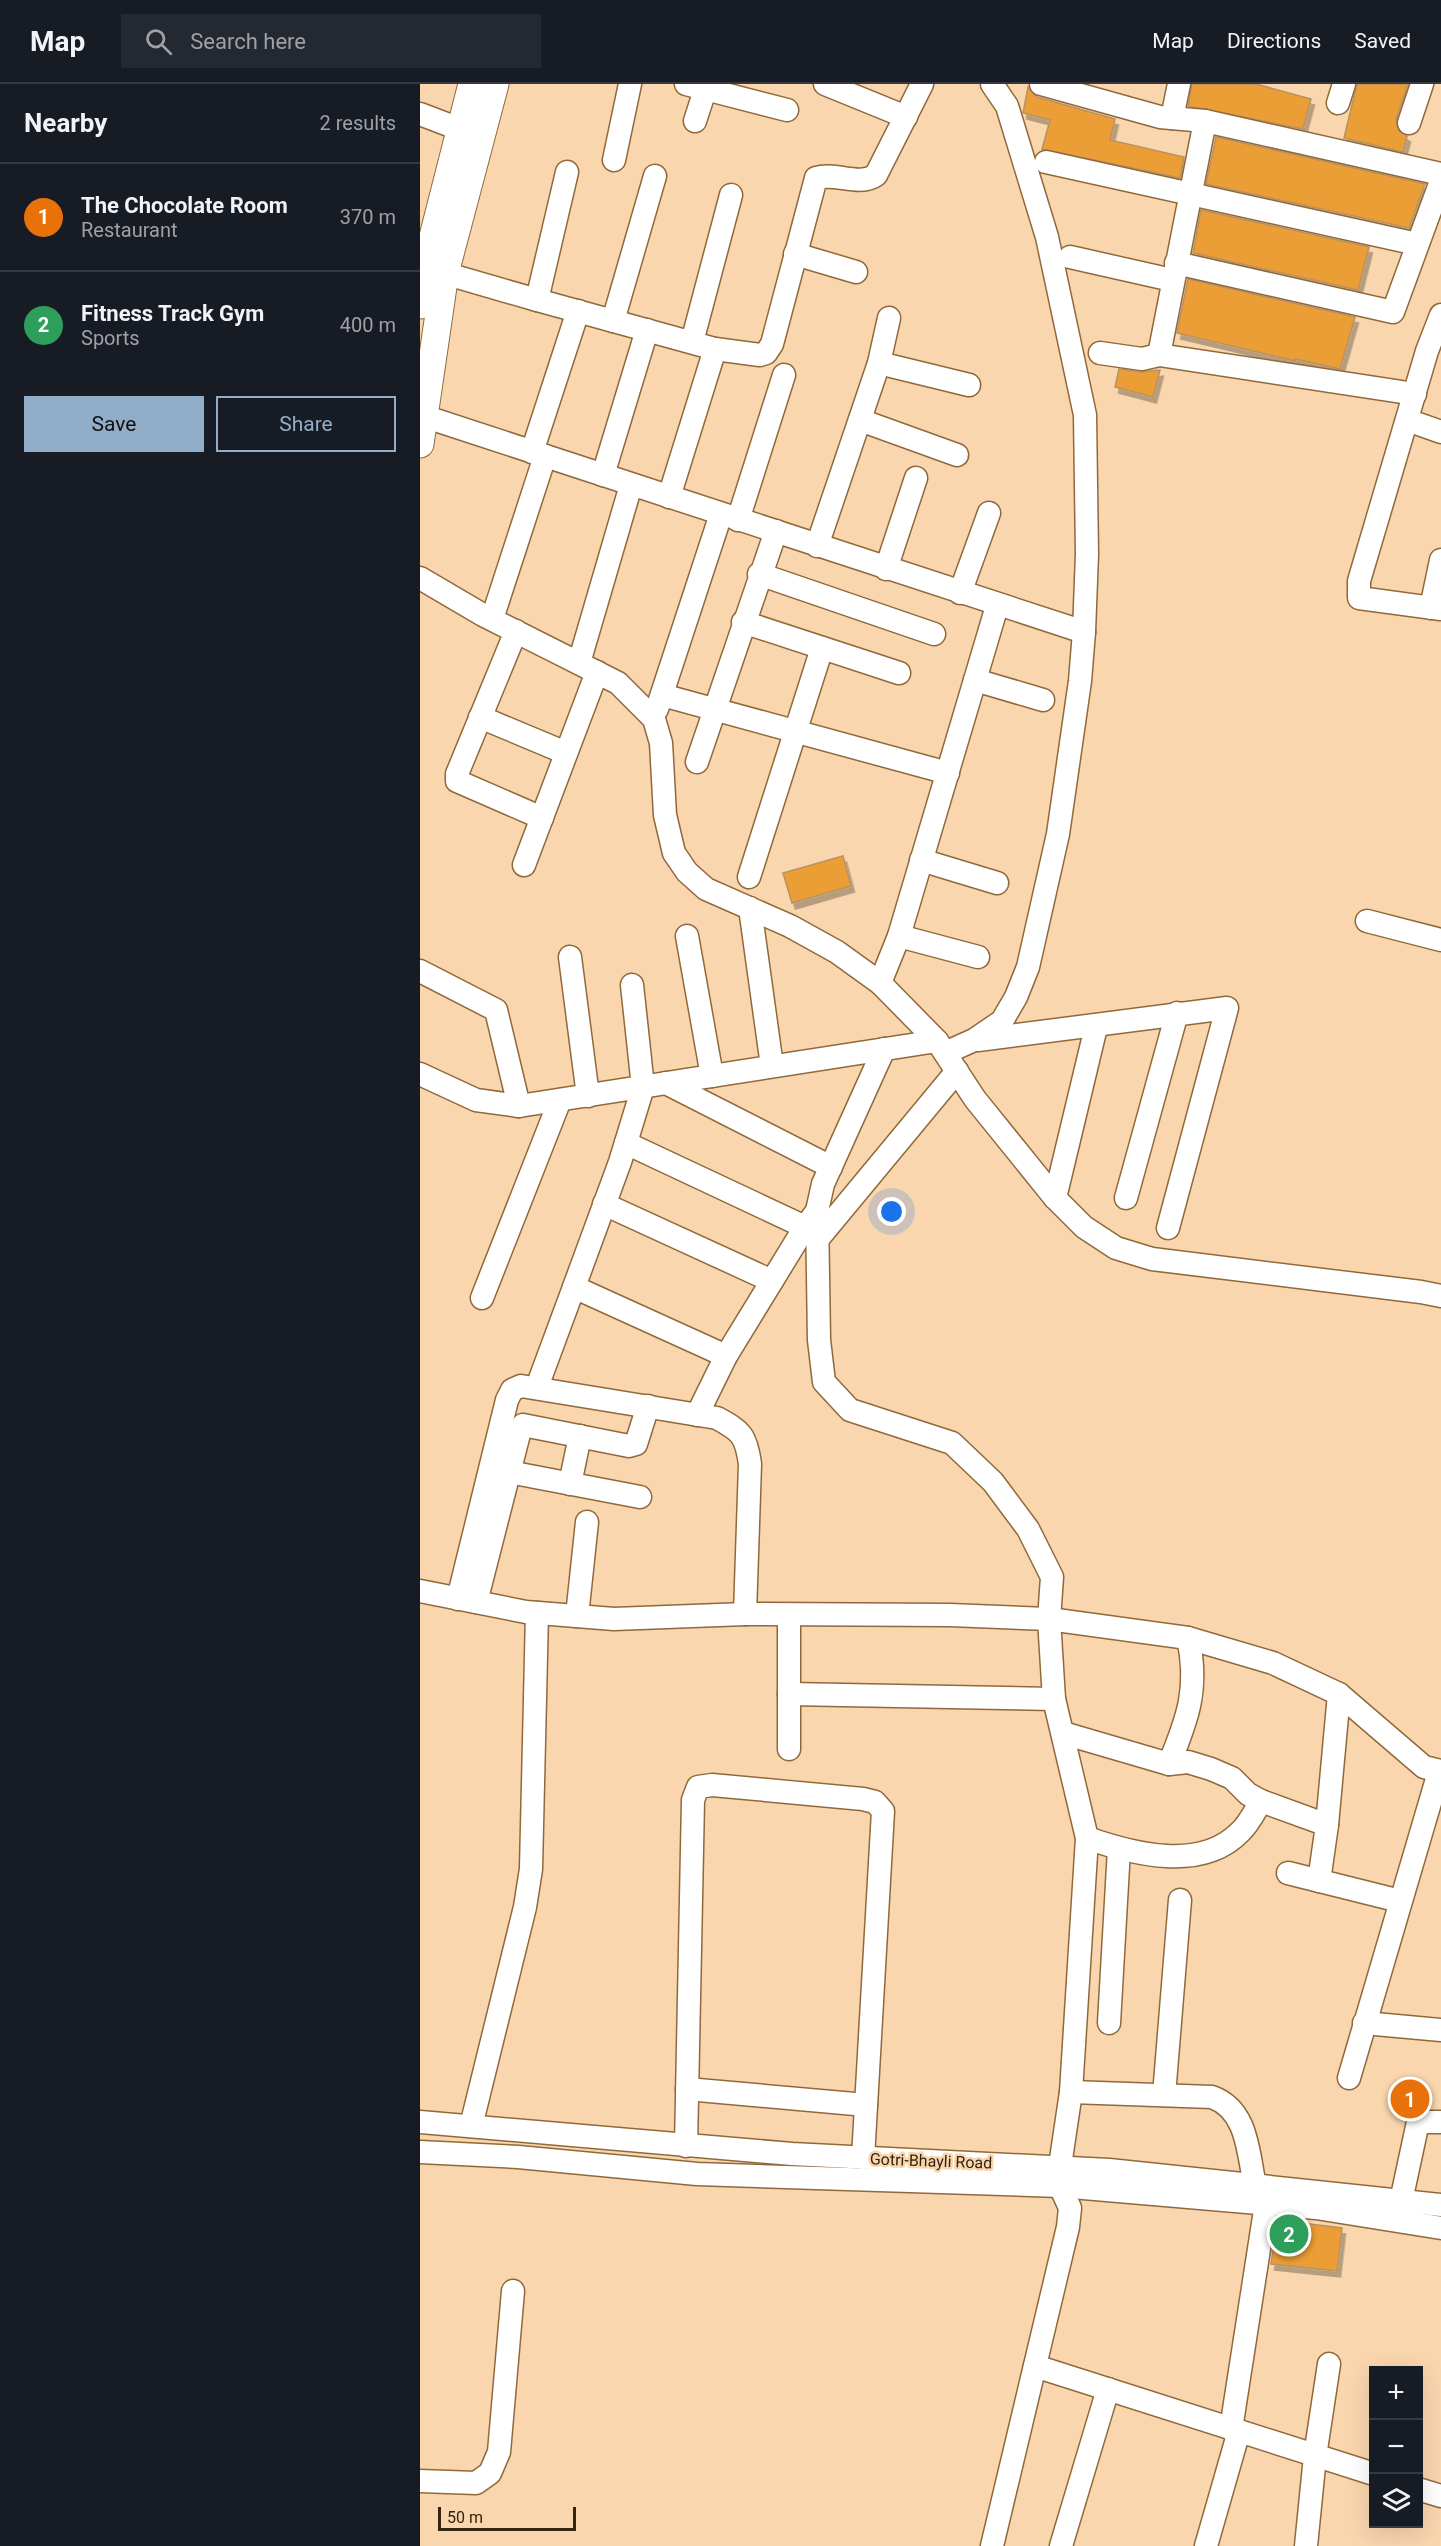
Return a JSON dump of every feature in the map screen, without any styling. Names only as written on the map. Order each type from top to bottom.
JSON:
[{"type":"main road","points":[[471,134],[472,84]]},
{"type":"main road","points":[[420,305],[471,134],[495,84]]},
{"type":"main road","points":[[420,444],[430,269]]},
{"type":"street","points":[[614,160],[630,84]]},
{"type":"street","points":[[825,84],[906,117]]},
{"type":"street","points":[[430,269],[715,349],[760,355],[769,349],[816,178],[823,176],[864,180],[876,175],[922,84]]},
{"type":"street","points":[[697,1415],[726,1356],[772,1281],[813,1226],[946,1055],[1002,1021],[1016,997],[1028,967],[1058,834],[1080,681],[1084,632],[1087,554],[1085,415],[1047,237],[1007,106],[992,84]]},
{"type":"street","points":[[1041,84],[1172,118],[1205,121],[1441,174]]},
{"type":"street","points":[[1172,118],[1179,84]]},
{"type":"street","points":[[1409,123],[1422,84]]},
{"type":"street","points":[[695,121],[700,86],[787,110]]},
{"type":"street","points":[[420,114],[471,134]]},
{"type":"street","points":[[1159,355],[1205,121]]},
{"type":"street","points":[[1046,162],[1417,244]]},
{"type":"street","points":[[537,300],[567,172]]},
{"type":"street","points":[[613,321],[655,176]]},
{"type":"street","points":[[1070,257],[1174,271],[1393,312],[1441,181]]},
{"type":"street","points":[[692,342],[731,195]]},
{"type":"street","points":[[795,254],[856,272]]},
{"type":"street","points":[[492,619],[579,311]]},
{"type":"street","points":[[1441,315],[1414,394],[1359,581],[1359,598],[1436,608],[1441,560]]},
{"type":"street","points":[[817,546],[879,363],[889,318]]},
{"type":"street","points":[[603,475],[647,330]]},
{"type":"street","points":[[669,497],[715,349]]},
{"type":"street","points":[[1100,353],[1142,359],[1159,355],[1414,394]]},
{"type":"street","points":[[879,363],[969,385]]},
{"type":"street","points":[[654,719],[784,375]]},
{"type":"street","points":[[422,415],[997,606],[1084,632]]},
{"type":"street","points":[[860,420],[957,455]]},
{"type":"street","points":[[1407,420],[1441,432]]},
{"type":"street","points":[[886,569],[916,478]]},
{"type":"street","points":[[524,866],[566,753],[632,484]]},
{"type":"street","points":[[960,593],[989,513]]},
{"type":"street","points":[[697,762],[759,574],[776,531]]},
{"type":"street","points":[[759,574],[934,634]]},
{"type":"street","points":[[420,578],[492,619],[618,683],[654,719],[661,743],[665,815],[674,854],[687,872],[706,889],[790,926],[828,947],[880,982],[946,1055],[989,1117],[1055,1198],[1084,1227],[1116,1248],[1152,1259],[1441,1296]]},
{"type":"street","points":[[880,982],[899,936],[997,606]]},
{"type":"street","points":[[743,622],[899,673]]},
{"type":"street","points":[[516,631],[457,774],[457,781],[542,818]]},
{"type":"street","points":[[749,877],[822,648]]},
{"type":"street","points":[[975,680],[1043,700]]},
{"type":"street","points":[[662,695],[948,773]]},
{"type":"street","points":[[480,717],[566,753]]},
{"type":"street","points":[[921,860],[997,883]]},
{"type":"street","points":[[750,908],[772,1066]]},
{"type":"street","points":[[1367,921],[1441,940]]},
{"type":"street","points":[[687,936],[712,1076]]},
{"type":"street","points":[[899,936],[978,957]]},
{"type":"street","points":[[570,957],[588,1096]]},
{"type":"street","points":[[420,971],[496,1010],[519,1106]]},
{"type":"street","points":[[537,1387],[626,1143],[643,1087],[632,985]]},
{"type":"street","points":[[974,1040],[1227,1008],[1168,1228]]},
{"type":"street","points":[[1126,1198],[1177,1013]]},
{"type":"street","points":[[1055,1198],[1096,1026]]},
{"type":"street","points":[[420,1074],[476,1100],[519,1106],[884,1049],[946,1055]]},
{"type":"street","points":[[884,1049],[823,1184],[813,1226],[819,1340],[824,1382],[850,1410],[952,1443],[993,1482],[1028,1529],[1052,1578],[1048,1619],[1054,1699],[1087,1838],[1071,2092],[1060,2176],[1070,2208],[1068,2228],[992,2546]]},
{"type":"street","points":[[666,1083],[831,1167]]},
{"type":"street","points":[[482,1299],[560,1100]]},
{"type":"street","points":[[626,1143],[813,1226]]},
{"type":"street","points":[[604,1204],[772,1281]]},
{"type":"street","points":[[574,1287],[726,1356]]},
{"type":"street","points":[[467,1601],[507,1400],[512,1390],[520,1386],[717,1418],[740,1430],[748,1445],[750,1464],[745,1614]]},
{"type":"street","points":[[467,1601],[523,1425],[629,1446],[636,1444],[648,1406]]},
{"type":"street","points":[[570,1484],[580,1436]]},
{"type":"street","points":[[509,1472],[640,1497]]},
{"type":"street","points":[[577,1616],[587,1522]]},
{"type":"street","points":[[420,1591],[537,1613],[614,1619],[745,1614],[1048,1619],[1188,1638],[1273,1664],[1339,1694],[1424,1767],[1440,1771],[1433,1819],[1400,1900],[1349,2078]]},
{"type":"street","points":[[471,2126],[525,1907],[531,1869],[537,1613]]},
{"type":"street","points":[[789,1615],[789,1749]]},
{"type":"street","points":[[1169,1764],[1192,1702],[1194,1665],[1188,1638]]},
{"type":"street","points":[[789,1694],[1054,1699]]},
{"type":"street","points":[[1319,1881],[1327,1825],[1339,1694]]},
{"type":"street","points":[[1063,1733],[1169,1764],[1188,1762],[1211,1769],[1232,1778],[1248,1794],[1261,1801],[1327,1825]]},
{"type":"street","points":[[686,2146],[693,1800],[698,1788],[712,1785],[863,1799],[875,1802],[883,1811],[863,2158]]},
{"type":"street","points":[[1087,1838],[1119,1850],[1191,1856],[1221,1846],[1240,1832],[1261,1801]]},
{"type":"street","points":[[1109,2023],[1119,1850]]},
{"type":"street","points":[[1287,1873],[1400,1900]]},
{"type":"street","points":[[1164,2095],[1180,1900]]},
{"type":"street","points":[[1364,2023],[1441,2030]]},
{"type":"street","points":[[687,2089],[866,2104]]},
{"type":"street","points":[[1071,2092],[1212,2097],[1225,2102],[1241,2123],[1260,2195],[1235,2430],[1206,2546]]},
{"type":"street","name":"Gotri-Bhayli Road","points":[[420,2122],[686,2146],[863,2158],[1260,2195],[1441,2205]]},
{"type":"street","points":[[1401,2201],[1418,2122],[1441,2122]]},
{"type":"street","name":"Gotri-Bhayli Road","points":[[420,2152],[518,2157],[697,2174],[1060,2176]]},
{"type":"street","name":"Gotri-Bhayli Road","points":[[1260,2195],[1316,2208],[1441,2228]]},
{"type":"street","points":[[420,2481],[476,2483],[490,2473],[499,2452],[513,2291]]},
{"type":"street","points":[[1306,2546],[1315,2456],[1329,2364]]},
{"type":"street","points":[[1035,2366],[1369,2472]]},
{"type":"street","points":[[1061,2546],[1108,2389]]},
{"type":"street","points":[[1423,2490],[1441,2496]]},
{"type":"building","points":[[1192,84],[1256,84],[1311,99],[1303,129],[1188,106]]},
{"type":"building","points":[[1357,84],[1408,84],[1396,119],[1399,131],[1407,136],[1403,152],[1344,138]]},
{"type":"building","points":[[1028,87],[1037,97],[1115,119],[1110,140],[1184,157],[1180,178],[1042,149],[1050,120],[1023,113]]},
{"type":"building","points":[[1216,137],[1425,184],[1409,228],[1206,184]]},
{"type":"building","points":[[1201,210],[1369,247],[1358,290],[1193,253]]},
{"type":"building","points":[[1188,279],[1355,317],[1340,369],[1295,359],[1295,361],[1177,333]]},
{"type":"building","points":[[1119,369],[1141,372],[1160,370],[1153,397],[1115,387]]},
{"type":"building","points":[[843,856],[851,886],[792,903],[783,873]]},
{"type":"building","points":[[1277,2220],[1342,2228],[1337,2271],[1271,2264]]},
{"type":"place","name":"The Chocolate Room","points":[[1410,2099]]},
{"type":"place","name":"Fitness Track Gym","points":[[1289,2234]]}]
